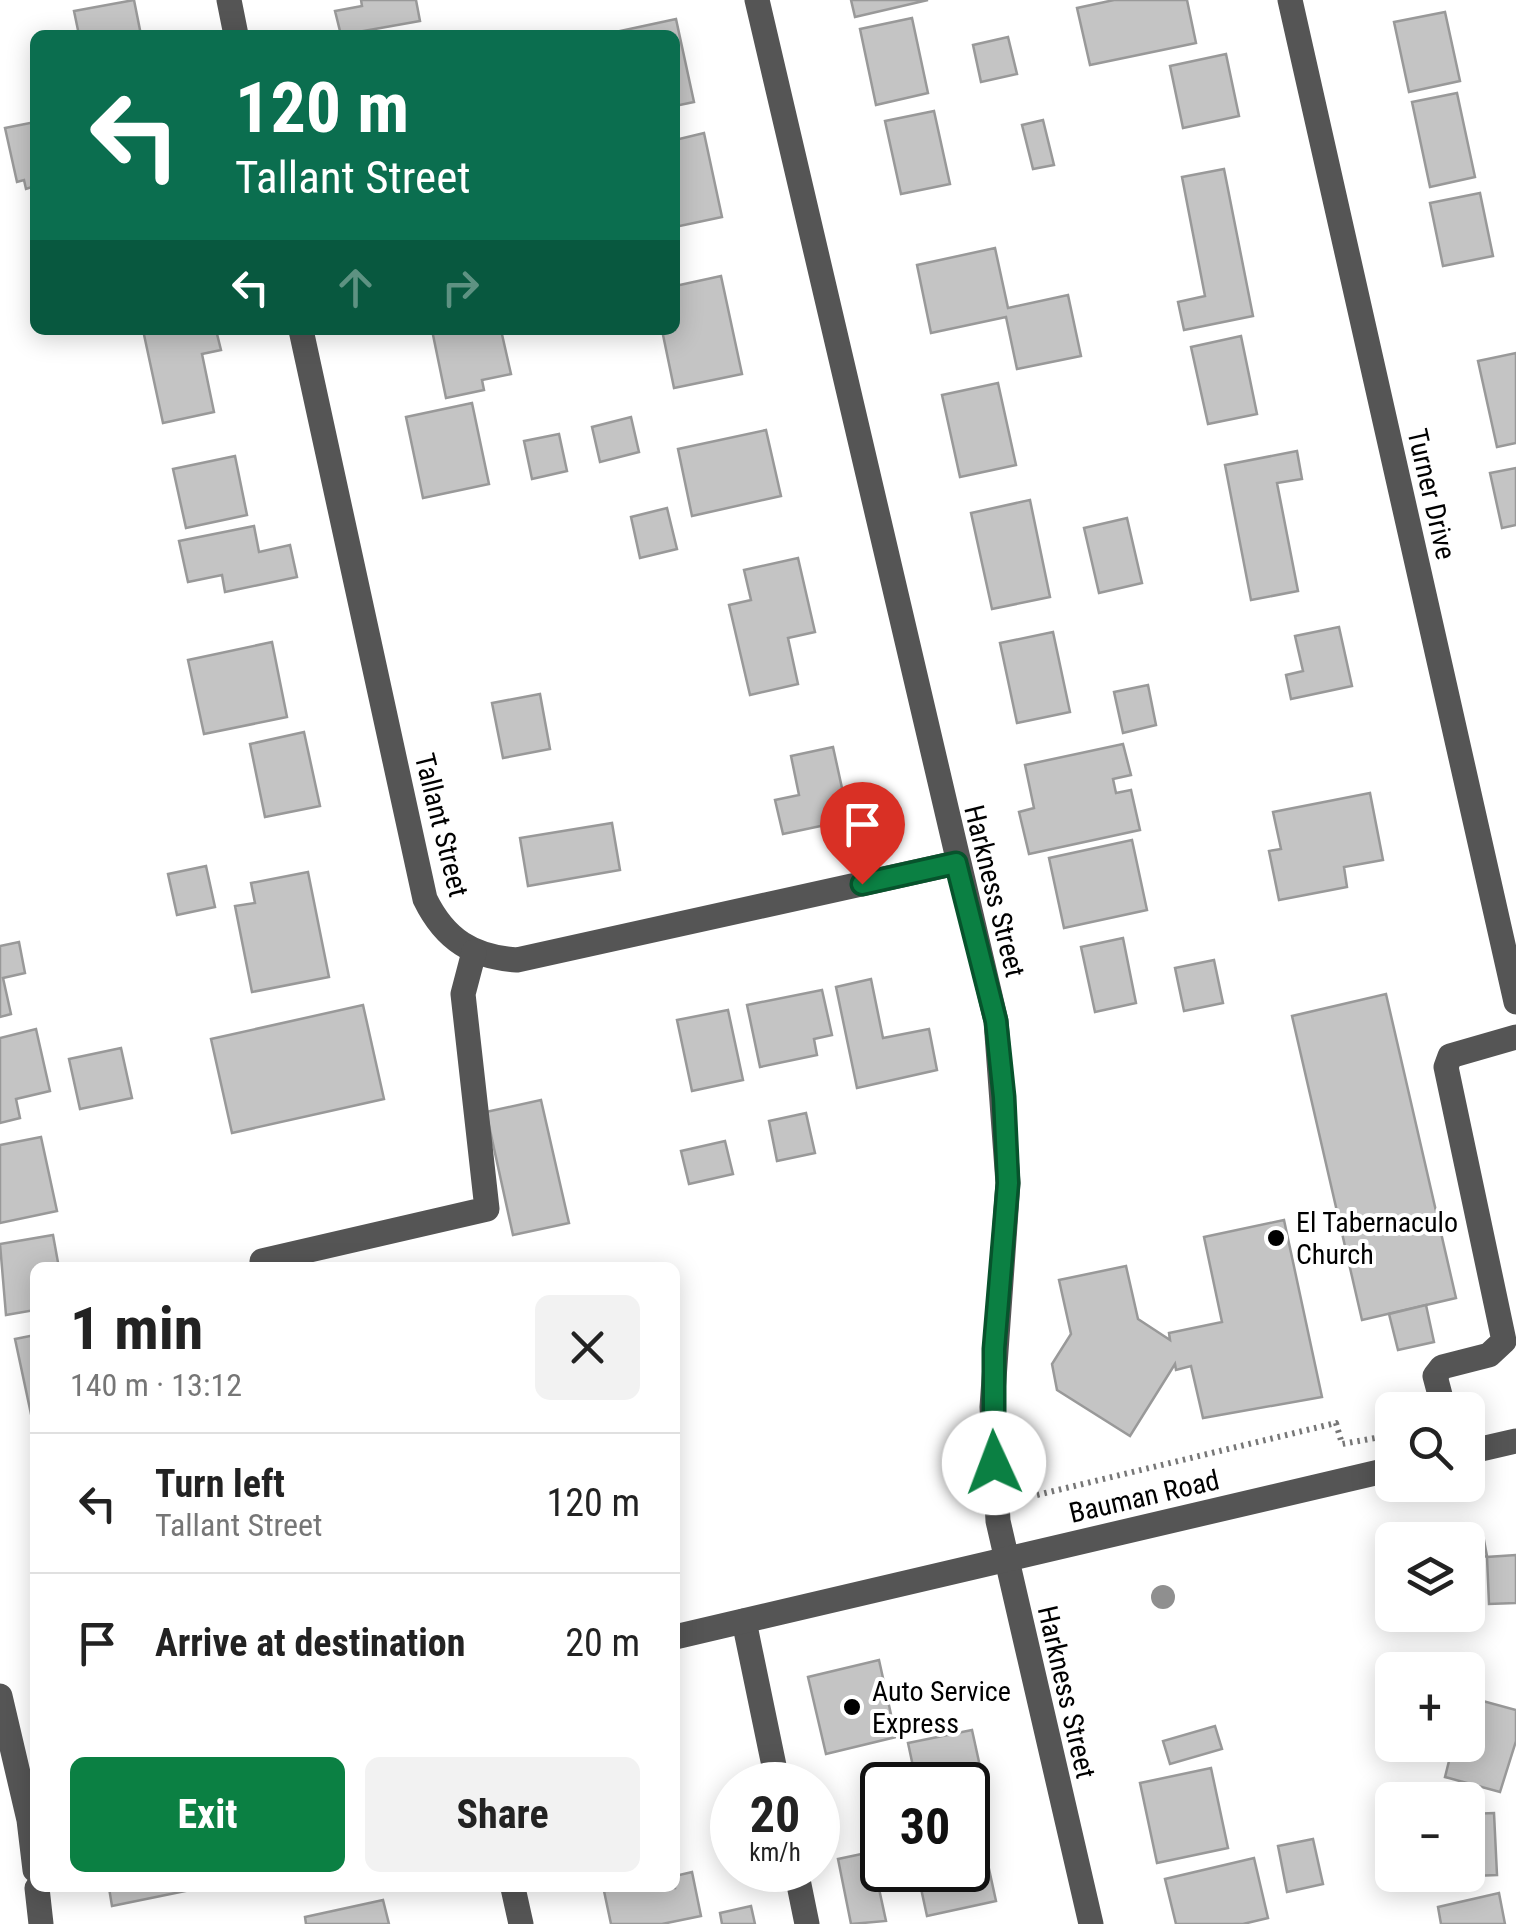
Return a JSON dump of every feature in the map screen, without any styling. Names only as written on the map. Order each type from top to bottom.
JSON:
[{"type":"street","points":[[228,0],[235,30]]},
{"type":"street","name":"Harkness Street","points":[[757,0],[996,1021],[1008,1183],[992,1407],[1004,1560],[1092,1924]]},
{"type":"street","name":"Turner Drive","points":[[1290,0],[1516,1002]]},
{"type":"street","name":"Tallant Street","points":[[302,335],[425,899],[444,931],[474,952]]},
{"type":"street","points":[[262,1262],[487,1209],[462,994],[474,952],[506,959],[539,956],[956,863]]},
{"type":"street","points":[[1439,1392],[1435,1376],[1442,1367],[1490,1356],[1504,1341],[1446,1067],[1450,1056],[1516,1036]]},
{"type":"street","points":[[1485,1448],[1516,1441]]},
{"type":"street","name":"Bauman Road","points":[[680,1636],[1375,1474]]},
{"type":"street","points":[[744,1621],[773,1762]]},
{"type":"street","points":[[0,1696],[30,1846]]},
{"type":"street","points":[[37,1892],[40,1924]]},
{"type":"street","points":[[514,1892],[521,1924]]},
{"type":"street","points":[[800,1892],[807,1924]]},
{"type":"path","points":[[1037,1495],[1336,1423],[1342,1444],[1375,1438]]},
{"type":"building","points":[[134,0],[140,30],[78,30],[74,11]]},
{"type":"building","points":[[361,0],[416,0],[420,21],[369,30],[340,30],[335,11],[362,6]]},
{"type":"building","points":[[851,0],[928,0],[855,17]]},
{"type":"building","points":[[1114,0],[1187,0],[1196,43],[1090,65],[1077,8]]},
{"type":"building","points":[[1445,12],[1460,81],[1409,92],[1394,22]]},
{"type":"building","points":[[912,18],[928,93],[876,105],[860,29]]},
{"type":"building","points":[[676,19],[678,30],[625,30]]},
{"type":"building","points":[[680,37],[694,102],[680,105]]},
{"type":"building","points":[[1008,37],[1017,74],[981,82],[973,45]]},
{"type":"building","points":[[1226,54],[1239,116],[1183,128],[1170,66]]},
{"type":"building","points":[[1457,93],[1475,177],[1430,187],[1412,102]]},
{"type":"building","points":[[934,111],[950,184],[901,194],[885,121]]},
{"type":"building","points":[[1043,120],[1054,165],[1033,169],[1022,125]]},
{"type":"building","points":[[30,123],[30,188],[26,189],[24,180],[17,182],[5,128]]},
{"type":"building","points":[[704,133],[722,217],[680,226],[680,139]]},
{"type":"building","points":[[1224,169],[1253,316],[1184,330],[1178,302],[1205,296],[1182,177]]},
{"type":"building","points":[[1480,193],[1493,256],[1443,266],[1430,203]]},
{"type":"building","points":[[995,248],[1008,308],[1068,295],[1081,356],[1017,369],[1006,317],[931,333],[917,265]]},
{"type":"building","points":[[721,276],[742,374],[674,388],[663,335],[680,335],[680,285]]},
{"type":"building","points":[[144,335],[217,335],[221,350],[202,354],[214,412],[163,423]]},
{"type":"building","points":[[433,335],[502,335],[511,374],[482,380],[484,390],[446,398]]},
{"type":"building","points":[[1241,336],[1257,414],[1208,424],[1191,347]]},
{"type":"building","points":[[1516,353],[1516,443],[1497,447],[1478,361]]},
{"type":"building","points":[[998,383],[1016,465],[960,477],[942,395]]},
{"type":"building","points":[[472,403],[489,484],[423,498],[406,417]]},
{"type":"building","points":[[631,417],[639,452],[600,462],[592,427]]},
{"type":"building","points":[[766,430],[781,496],[692,516],[678,449]]},
{"type":"building","points":[[559,434],[567,471],[532,479],[524,441]]},
{"type":"building","points":[[1297,451],[1302,479],[1277,483],[1298,591],[1251,600],[1225,465]]},
{"type":"building","points":[[235,456],[247,515],[186,528],[173,469]]},
{"type":"building","points":[[1516,468],[1516,525],[1502,528],[1490,473]]},
{"type":"building","points":[[1030,500],[1050,597],[992,609],[971,513]]},
{"type":"building","points":[[667,508],[677,549],[640,558],[631,517]]},
{"type":"building","points":[[1127,518],[1142,583],[1099,593],[1084,528]]},
{"type":"building","points":[[254,526],[259,552],[290,545],[297,577],[225,592],[222,575],[188,582],[179,541]]},
{"type":"building","points":[[798,558],[815,632],[788,638],[798,684],[750,695],[729,605],[751,600],[744,570]]},
{"type":"building","points":[[1339,627],[1352,686],[1291,699],[1286,675],[1303,671],[1295,636]]},
{"type":"building","points":[[1053,632],[1070,712],[1017,723],[1000,643]]},
{"type":"building","points":[[272,642],[287,717],[204,734],[188,660]]},
{"type":"building","points":[[1148,685],[1156,725],[1123,733],[1114,692]]},
{"type":"building","points":[[540,694],[550,749],[503,758],[492,703]]},
{"type":"building","points":[[304,732],[320,806],[265,817],[250,744]]},
{"type":"building","points":[[1123,744],[1131,775],[1113,779],[1116,793],[1131,790],[1140,830],[1029,854],[1019,812],[1034,808],[1025,765]]},
{"type":"building","points":[[833,747],[849,820],[783,834],[775,800],[799,795],[791,756]]},
{"type":"building","points":[[1370,793],[1383,860],[1344,867],[1347,887],[1279,900],[1269,851],[1281,849],[1273,812]]},
{"type":"building","points":[[612,823],[620,870],[528,886],[520,838]]},
{"type":"building","points":[[1132,840],[1147,910],[1064,928],[1049,858]]},
{"type":"building","points":[[206,866],[215,907],[177,915],[168,874]]},
{"type":"building","points":[[308,872],[329,977],[252,992],[235,906],[255,903],[251,883]]},
{"type":"building","points":[[1123,938],[1136,1003],[1095,1012],[1081,947]]},
{"type":"building","points":[[19,942],[25,973],[3,978],[11,1014],[0,1017],[0,946]]},
{"type":"building","points":[[1214,960],[1223,1003],[1184,1011],[1175,968]]},
{"type":"building","points":[[871,979],[883,1038],[929,1029],[937,1070],[857,1088],[836,987]]},
{"type":"building","points":[[822,990],[832,1035],[814,1039],[817,1055],[760,1067],[747,1005]]},
{"type":"building","points":[[1386,994],[1456,1298],[1362,1320],[1292,1016]]},
{"type":"building","points":[[363,1005],[384,1099],[232,1133],[211,1039]]},
{"type":"building","points":[[728,1010],[743,1080],[692,1091],[677,1020]]},
{"type":"building","points":[[36,1029],[50,1091],[16,1099],[20,1118],[0,1123],[0,1038]]},
{"type":"building","points":[[121,1048],[132,1098],[80,1109],[69,1059]]},
{"type":"building","points":[[541,1100],[569,1223],[513,1235],[486,1112]]},
{"type":"building","points":[[806,1113],[815,1153],[777,1161],[769,1121]]},
{"type":"building","points":[[41,1137],[57,1211],[0,1223],[0,1145]]},
{"type":"building","points":[[725,1141],[733,1174],[689,1184],[681,1151]]},
{"type":"building","points":[[1284,1220],[1322,1397],[1203,1418],[1191,1366],[1176,1370],[1175,1364],[1130,1436],[1057,1390],[1052,1364],[1071,1334],[1059,1280],[1126,1266],[1138,1319],[1170,1340],[1169,1333],[1222,1322],[1204,1237]]},
{"type":"building","points":[[53,1235],[58,1262],[30,1262],[30,1311],[6,1315],[0,1244]]},
{"type":"building","points":[[1426,1305],[1434,1342],[1398,1350],[1389,1314]]},
{"type":"building","points":[[30,1336],[30,1409],[15,1339]]},
{"type":"building","points":[[1516,1555],[1516,1603],[1489,1604],[1487,1557]]},
{"type":"building","name":"Auto Service Express","points":[[879,1660],[896,1737],[826,1754],[808,1677]]},
{"type":"building","points":[[1485,1702],[1516,1710],[1516,1741],[1500,1792],[1485,1788],[1485,1782],[1445,1777],[1449,1762],[1485,1762]]},
{"type":"building","points":[[1215,1726],[1222,1749],[1170,1764],[1163,1741]]},
{"type":"building","points":[[972,1730],[979,1762],[912,1762],[908,1743]]},
{"type":"building","points":[[1211,1768],[1228,1848],[1157,1863],[1140,1783]]},
{"type":"building","points":[[1485,1813],[1494,1813],[1497,1875],[1485,1875]]},
{"type":"building","points":[[1313,1839],[1323,1884],[1287,1892],[1278,1846]]},
{"type":"building","points":[[860,1854],[860,1892],[880,1892],[886,1921],[851,1924],[840,1859]]},
{"type":"building","points":[[1254,1858],[1268,1918],[1243,1924],[1176,1924],[1165,1879]]},
{"type":"building","points":[[692,1872],[701,1916],[662,1924],[611,1924],[604,1892],[680,1892],[680,1875]]},
{"type":"building","points":[[990,1874],[996,1901],[927,1916],[922,1892],[990,1892]]},
{"type":"building","points":[[110,1892],[180,1892],[112,1906]]},
{"type":"building","points":[[1499,1893],[1505,1924],[1441,1924],[1438,1907]]},
{"type":"building","points":[[383,1900],[389,1924],[306,1924],[305,1917]]},
{"type":"building","points":[[751,1906],[755,1924],[722,1924],[720,1913]]},
{"type":"place","name":"El Tabernaculo Church","points":[[1276,1238]]},
{"type":"place","name":"Auto Service Express","points":[[852,1707]]},
{"type":"route","points":[[862,884],[956,863],[996,1021],[1008,1183],[994,1349],[994,1463]]}]
